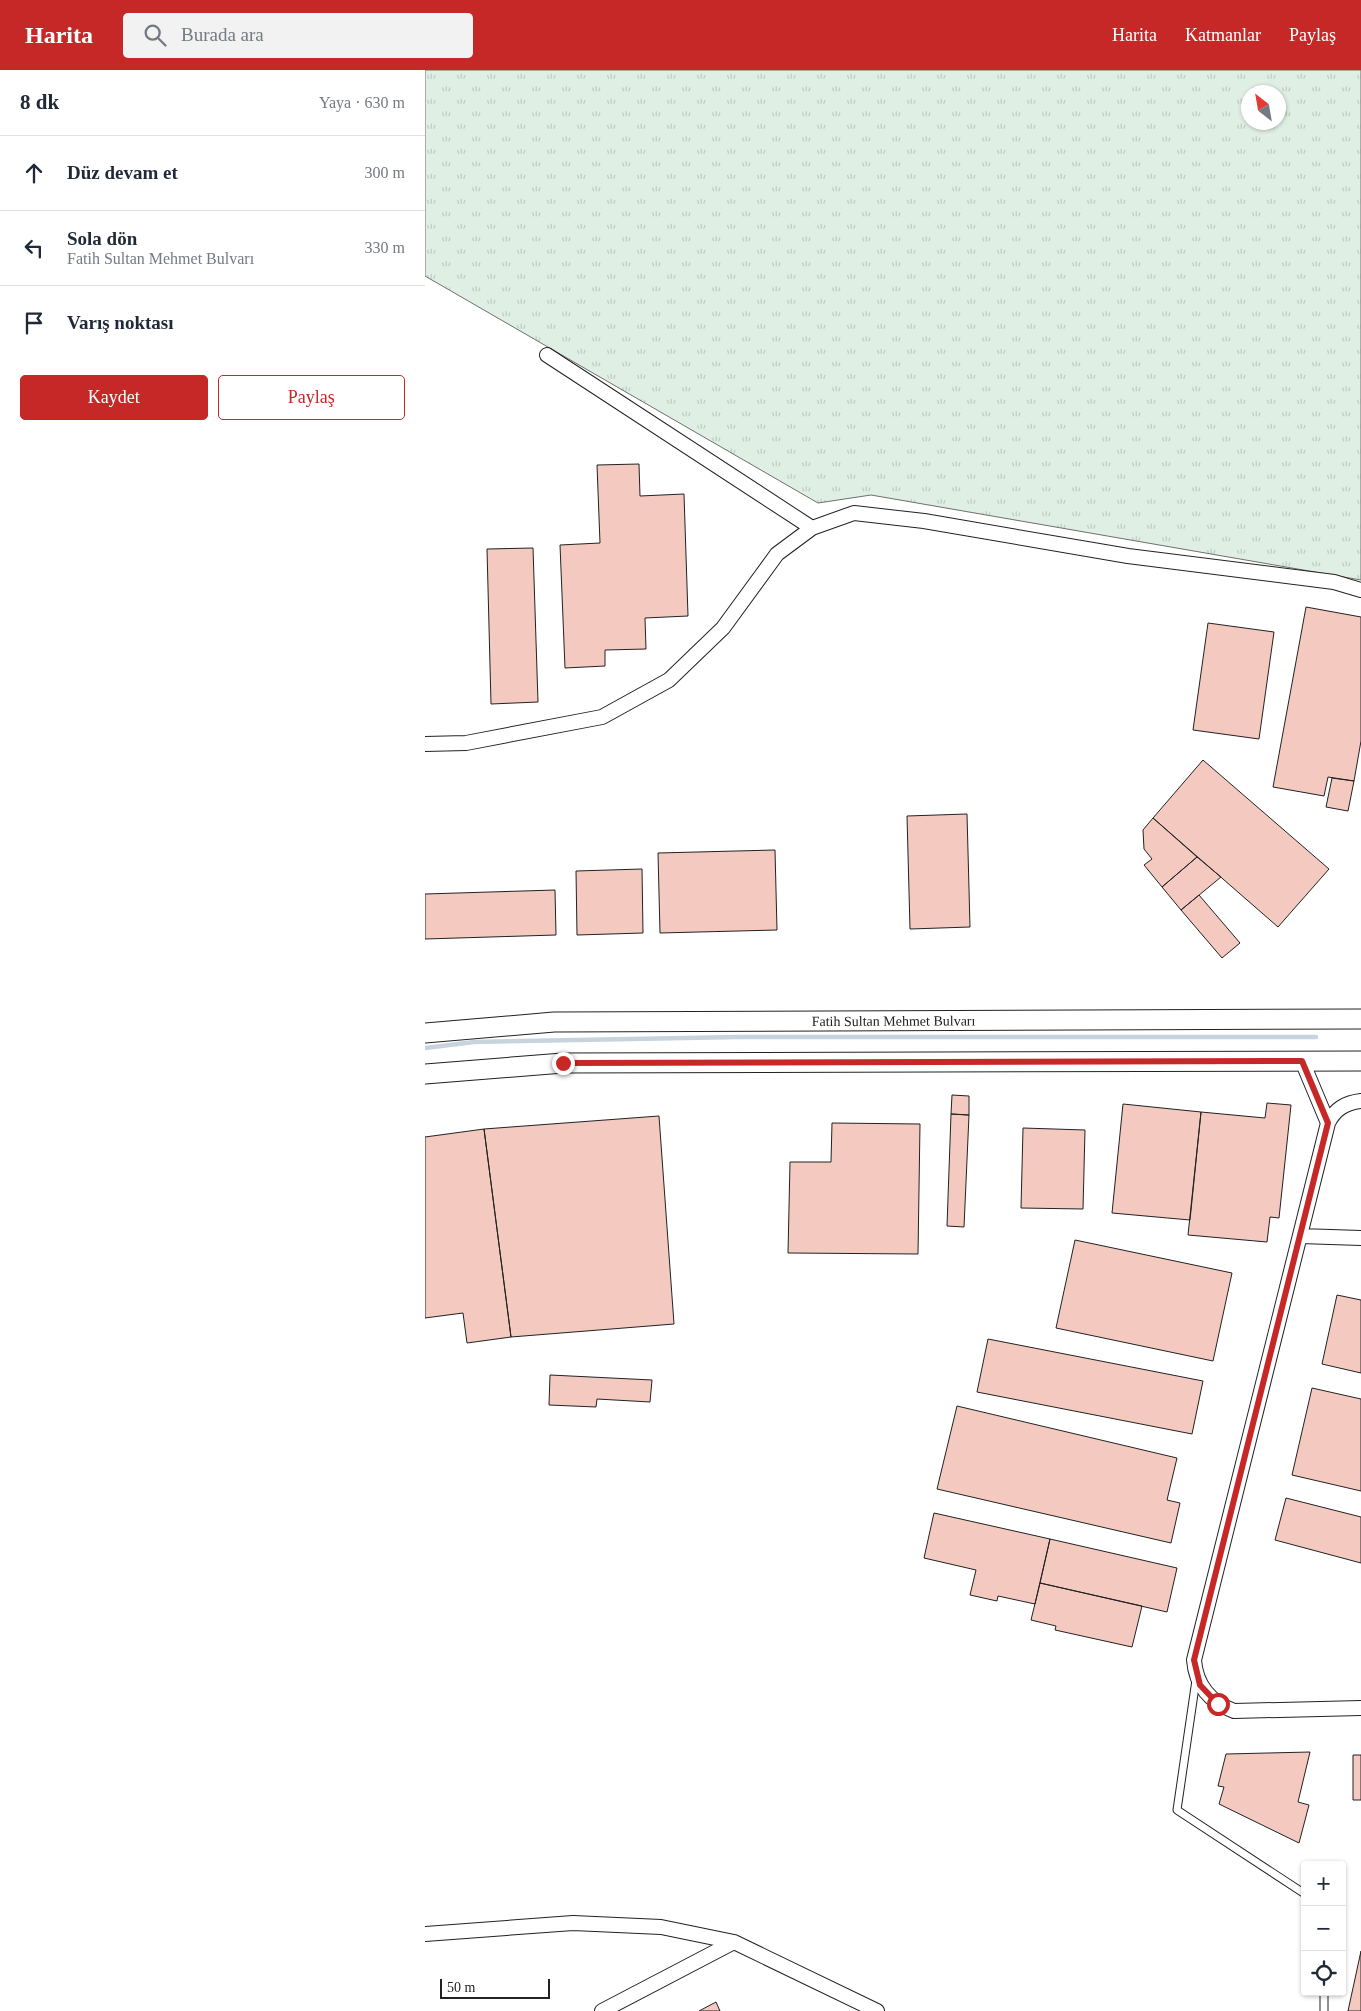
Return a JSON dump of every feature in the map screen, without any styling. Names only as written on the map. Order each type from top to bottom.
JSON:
[{"type":"main road","name":"Fatih Sultan Mehmet Bulvarı","points":[[425,1033],[554,1022],[1361,1019]]},
{"type":"main road","points":[[425,1074],[563,1063],[1361,1061]]},
{"type":"street","points":[[547,355],[812,528]]},
{"type":"street","points":[[425,744],[466,744],[602,717],[669,680],[723,628],[777,554],[812,528],[854,513],[924,521],[1129,556],[1334,582],[1361,590]]},
{"type":"street","points":[[1302,1061],[1328,1123]]},
{"type":"street","points":[[1361,1101],[1352,1102],[1337,1110],[1328,1123],[1194,1660],[1197,1677],[1205,1692],[1218,1704],[1234,1711],[1361,1708]]},
{"type":"street","points":[[1300,1236],[1361,1238]]},
{"type":"street","points":[[425,1934],[573,1923],[661,1927],[734,1942],[877,2011]]},
{"type":"street","points":[[602,2011],[734,1942]]},
{"type":"lane","points":[[1197,1677],[1177,1810],[1301,1891]]},
{"type":"lane","points":[[1324,1996],[1324,2011]]},
{"type":"green space","points":[[425,70],[1361,70],[1361,580],[871,495],[818,503],[425,276]]},
{"type":"building","points":[[639,464],[640,496],[684,494],[688,616],[645,618],[646,649],[605,650],[605,666],[565,668],[560,545],[600,543],[597,465]]},
{"type":"building","points":[[533,548],[538,702],[491,704],[487,549]]},
{"type":"building","points":[[1306,607],[1361,617],[1361,741],[1354,781],[1328,777],[1324,796],[1273,787]]},
{"type":"building","points":[[1208,623],[1274,632],[1259,739],[1193,730]]},
{"type":"building","points":[[1203,760],[1329,869],[1278,927],[1153,818]]},
{"type":"building","points":[[1332,778],[1354,781],[1348,811],[1326,807]]},
{"type":"building","points":[[967,814],[970,927],[910,929],[907,816]]},
{"type":"building","points":[[1153,818],[1197,857],[1162,887],[1144,865],[1152,859],[1144,849],[1143,830]]},
{"type":"building","points":[[775,850],[777,930],[660,933],[658,853]]},
{"type":"building","points":[[1197,857],[1221,877],[1181,910],[1162,887]]},
{"type":"building","points":[[642,869],[643,933],[577,935],[576,871]]},
{"type":"building","points":[[555,890],[556,935],[425,939],[425,894]]},
{"type":"building","points":[[1199,895],[1240,943],[1222,958],[1181,910]]},
{"type":"building","points":[[952,1095],[969,1096],[969,1115],[951,1114]]},
{"type":"building","points":[[1267,1103],[1291,1105],[1279,1218],[1270,1217],[1267,1242],[1188,1235],[1201,1112],[1265,1118]]},
{"type":"building","points":[[1123,1104],[1201,1112],[1190,1220],[1112,1213]]},
{"type":"building","points":[[951,1114],[969,1115],[964,1227],[947,1226]]},
{"type":"building","points":[[659,1116],[674,1324],[511,1337],[484,1129]]},
{"type":"building","points":[[832,1123],[920,1124],[918,1254],[788,1253],[790,1162],[831,1162]]},
{"type":"building","points":[[1023,1128],[1085,1130],[1083,1209],[1021,1208]]},
{"type":"building","points":[[484,1129],[511,1337],[467,1343],[463,1313],[425,1318],[425,1137]]},
{"type":"building","points":[[1075,1240],[1232,1273],[1213,1361],[1056,1328]]},
{"type":"building","points":[[1337,1295],[1361,1300],[1361,1373],[1322,1364]]},
{"type":"building","points":[[988,1339],[1203,1381],[1192,1434],[977,1392]]},
{"type":"building","points":[[550,1375],[652,1380],[650,1402],[597,1399],[596,1407],[549,1405]]},
{"type":"building","points":[[1312,1388],[1361,1399],[1361,1491],[1292,1475]]},
{"type":"building","points":[[957,1406],[1177,1458],[1167,1500],[1180,1503],[1171,1543],[937,1489]]},
{"type":"building","points":[[1286,1498],[1361,1517],[1361,1563],[1275,1540]]},
{"type":"building","points":[[934,1513],[1050,1539],[1035,1604],[998,1596],[997,1601],[970,1595],[976,1570],[924,1558]]},
{"type":"building","points":[[1050,1539],[1177,1568],[1167,1612],[1040,1583]]},
{"type":"building","points":[[1040,1583],[1142,1606],[1132,1647],[1055,1630],[1056,1626],[1031,1620]]},
{"type":"building","points":[[1310,1752],[1298,1802],[1309,1805],[1299,1843],[1219,1804],[1224,1787],[1218,1786],[1226,1754]]},
{"type":"building","points":[[1353,1755],[1361,1755],[1361,1800],[1353,1800]]},
{"type":"building","points":[[1361,1951],[1361,2011],[1348,2011]]},
{"type":"building","points":[[716,2002],[720,2011],[699,2011]]},
{"type":"waterway","points":[[425,1048],[474,1042],[739,1037],[1316,1037]]},
{"type":"route","points":[[563,1063],[1302,1061],[1328,1123],[1194,1660],[1200,1685],[1211,1699],[1218,1704]]}]
